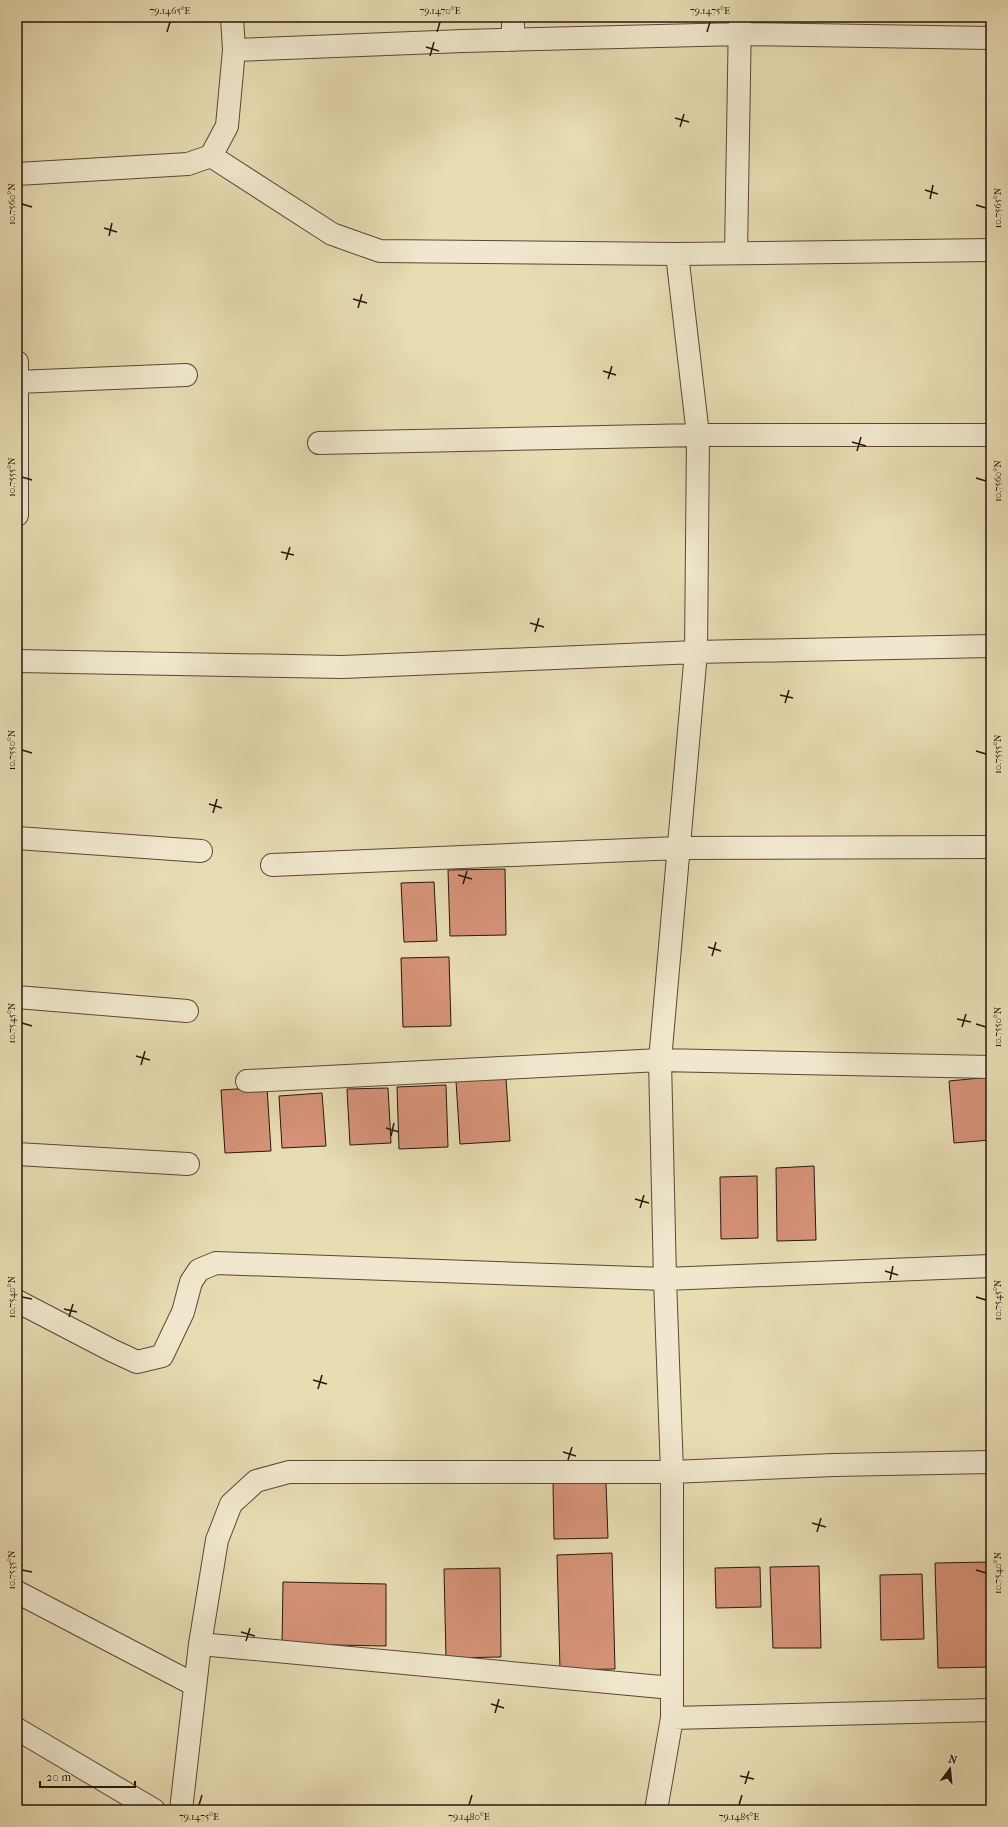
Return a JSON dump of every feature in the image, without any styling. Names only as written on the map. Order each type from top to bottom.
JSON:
[{"type":"street","points":[[17,174],[188,164],[211,156],[227,126],[234,50],[232,17]]},
{"type":"street","points":[[513,17],[513,40]]},
{"type":"street","points":[[234,50],[513,40],[740,26],[991,38]]},
{"type":"street","points":[[736,253],[740,26]]},
{"type":"street","points":[[211,156],[332,234],[380,251],[677,254],[991,250]]},
{"type":"street","points":[[656,1810],[672,1718],[672,1472],[665,1279],[660,1060],[696,652],[698,435],[677,254]]},
{"type":"street","points":[[17,515],[17,375],[186,374]]},
{"type":"street","points":[[319,443],[698,435],[991,435]]},
{"type":"street","points":[[17,660],[342,668],[696,652],[991,646]]},
{"type":"street","points":[[17,838],[201,851]]},
{"type":"street","points":[[272,865],[678,848],[991,847]]},
{"type":"street","points":[[17,997],[187,1011]]},
{"type":"street","points":[[246,1081],[660,1060],[991,1067]]},
{"type":"street","points":[[17,1154],[188,1164]]},
{"type":"street","points":[[17,1301],[110,1350],[137,1362],[162,1356],[183,1312],[191,1282],[200,1270],[216,1263],[665,1279],[991,1266]]},
{"type":"street","points":[[181,1810],[200,1644],[218,1540],[230,1504],[256,1481],[289,1472],[672,1472],[834,1465],[991,1462]]},
{"type":"street","points":[[17,1592],[195,1685]]},
{"type":"street","points":[[200,1644],[672,1688]]},
{"type":"street","points":[[672,1718],[991,1710]]},
{"type":"street","points":[[17,1729],[154,1810]]},
{"type":"building","points":[[505,869],[506,935],[450,936],[448,870]]},
{"type":"building","points":[[434,882],[437,941],[404,942],[401,883]]},
{"type":"building","points":[[449,957],[451,1026],[403,1027],[401,958]]},
{"type":"building","points":[[991,1077],[991,1140],[954,1143],[949,1081]]},
{"type":"building","points":[[506,1078],[510,1141],[460,1144],[456,1081]]},
{"type":"building","points":[[446,1085],[448,1147],[399,1149],[397,1087]]},
{"type":"building","points":[[267,1087],[271,1151],[225,1153],[221,1090]]},
{"type":"building","points":[[388,1088],[391,1143],[350,1145],[347,1089]]},
{"type":"building","points":[[322,1093],[326,1146],[282,1148],[279,1096]]},
{"type":"building","points":[[814,1166],[816,1240],[777,1241],[776,1168]]},
{"type":"building","points":[[757,1176],[758,1238],[721,1239],[720,1177]]},
{"type":"building","points":[[606,1482],[608,1538],[554,1539],[553,1483]]},
{"type":"building","points":[[612,1553],[615,1669],[560,1670],[557,1555]]},
{"type":"building","points":[[991,1562],[991,1667],[938,1668],[935,1563]]},
{"type":"building","points":[[819,1566],[821,1648],[773,1648],[770,1567]]},
{"type":"building","points":[[760,1567],[761,1607],[716,1608],[715,1568]]},
{"type":"building","points":[[500,1568],[501,1657],[446,1658],[444,1569]]},
{"type":"building","points":[[922,1574],[924,1639],[881,1640],[880,1575]]},
{"type":"building","points":[[283,1582],[386,1584],[386,1646],[282,1644]]}]
